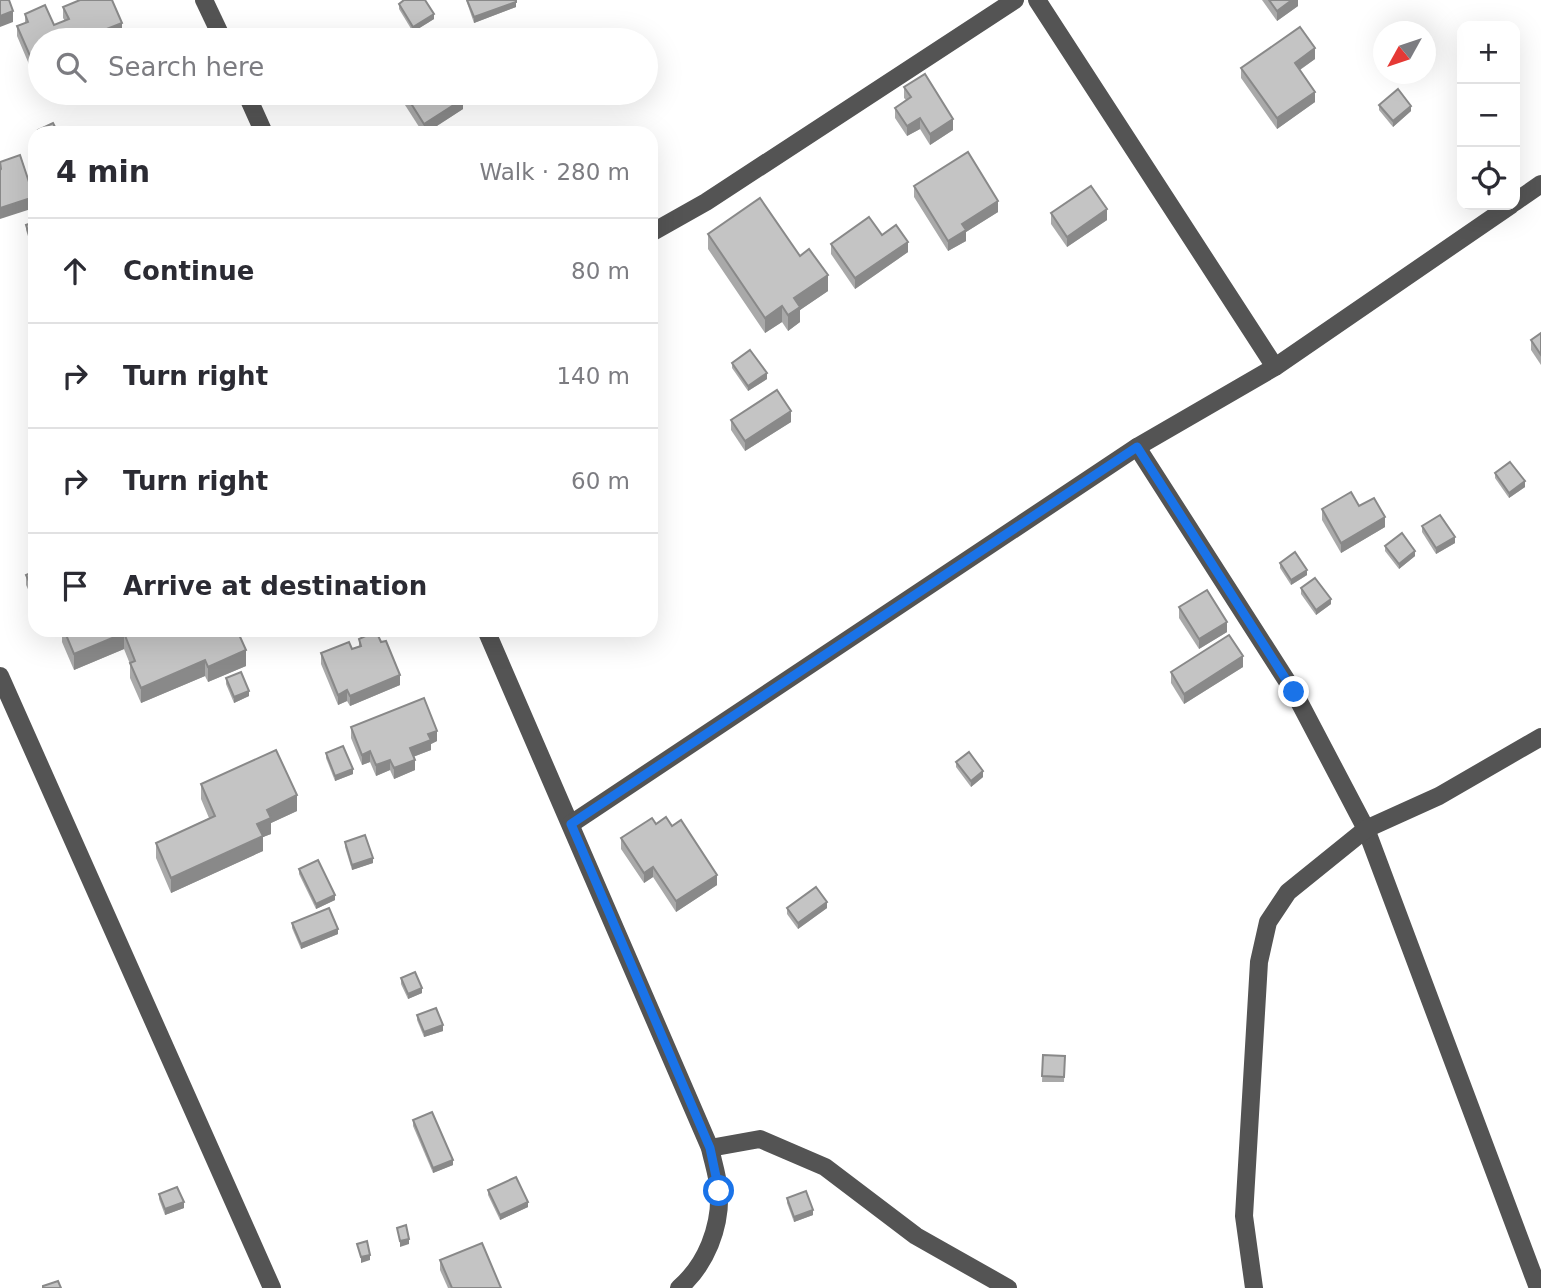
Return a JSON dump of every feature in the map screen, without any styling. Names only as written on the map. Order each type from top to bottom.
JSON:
[{"type":"street","points":[[204,0],[217,28]]},
{"type":"street","points":[[658,229],[706,202],[1015,0]]},
{"type":"street","points":[[1037,0],[1275,367]]},
{"type":"street","points":[[251,105],[261,126]]},
{"type":"street","points":[[1520,198],[1541,184]]},
{"type":"street","points":[[571,824],[1137,447],[1275,367],[1503,210]]},
{"type":"street","points":[[1137,447],[1294,692],[1366,829],[1538,1288]]},
{"type":"street","points":[[489,637],[710,1148],[719,1191],[716,1230],[694,1275],[678,1288]]},
{"type":"street","points":[[0,676],[272,1288]]},
{"type":"street","points":[[1254,1288],[1244,1216],[1259,962],[1268,922],[1288,892],[1366,829],[1439,796],[1541,737]]},
{"type":"street","points":[[710,1148],[760,1139],[825,1167],[916,1236],[1008,1288]]},
{"type":"building","points":[[0,0],[9,0],[13,11],[0,16]]},
{"type":"building","points":[[80,0],[112,0],[122,23],[109,28],[28,28],[28,51],[17,26],[28,22],[25,14],[45,5],[54,25],[69,19],[63,7]]},
{"type":"building","points":[[404,0],[425,0],[434,14],[413,27],[399,4]]},
{"type":"building","points":[[467,0],[516,0],[516,2],[474,17]]},
{"type":"building","points":[[1269,0],[1292,0],[1277,11]]},
{"type":"building","points":[[1300,27],[1315,48],[1295,63],[1315,92],[1277,118],[1241,68]]},
{"type":"building","points":[[925,74],[953,119],[930,134],[920,118],[907,126],[895,108],[911,97],[904,87]]},
{"type":"building","points":[[1398,89],[1411,106],[1393,121],[1379,105]]},
{"type":"building","points":[[412,105],[454,105],[424,124]]},
{"type":"building","points":[[968,152],[998,201],[962,224],[966,230],[948,241],[914,186]]},
{"type":"building","points":[[20,155],[28,179],[28,199],[0,208],[0,162]]},
{"type":"building","points":[[1091,186],[1107,209],[1067,237],[1051,213]]},
{"type":"building","points":[[760,198],[800,256],[809,249],[828,275],[794,298],[800,307],[788,315],[782,306],[765,318],[708,234]]},
{"type":"building","points":[[869,217],[882,235],[896,225],[908,242],[855,278],[831,244]]},
{"type":"building","points":[[1541,333],[1541,355],[1531,340]]},
{"type":"building","points":[[750,350],[767,373],[748,386],[732,363]]},
{"type":"building","points":[[777,390],[791,411],[745,441],[731,420]]},
{"type":"building","points":[[1510,462],[1525,481],[1509,493],[1495,473]]},
{"type":"building","points":[[1351,492],[1359,506],[1374,498],[1385,517],[1341,543],[1322,509]]},
{"type":"building","points":[[1440,515],[1455,537],[1436,548],[1422,526]]},
{"type":"building","points":[[1402,533],[1415,551],[1399,564],[1385,546]]},
{"type":"building","points":[[1295,552],[1307,570],[1291,580],[1280,563]]},
{"type":"building","points":[[1315,578],[1331,599],[1316,610],[1301,588]]},
{"type":"building","points":[[1207,590],[1227,622],[1199,639],[1179,607]]},
{"type":"building","points":[[1229,635],[1243,656],[1184,694],[1171,672]]},
{"type":"building","points":[[67,637],[114,637],[74,654]]},
{"type":"building","points":[[126,637],[240,637],[246,650],[208,667],[205,660],[141,688],[130,663],[135,661]]},
{"type":"building","points":[[379,637],[381,642],[386,641],[400,675],[350,696],[347,690],[338,695],[321,653],[349,642],[352,649],[361,646],[359,639]]},
{"type":"building","points":[[241,672],[249,691],[234,697],[226,678]]},
{"type":"building","points":[[424,698],[437,731],[428,734],[431,740],[410,748],[415,760],[394,768],[390,760],[376,765],[370,751],[362,755],[351,727]]},
{"type":"building","points":[[343,746],[353,769],[335,776],[326,753]]},
{"type":"building","points":[[276,750],[297,795],[267,810],[271,818],[257,824],[263,836],[171,878],[156,843],[215,816],[201,784]]},
{"type":"building","points":[[969,752],[983,771],[971,781],[956,762]]},
{"type":"building","points":[[666,817],[672,826],[681,820],[717,875],[676,901],[653,867],[644,873],[621,838],[652,818],[656,824]]},
{"type":"building","points":[[365,835],[373,858],[352,865],[345,842]]},
{"type":"building","points":[[318,860],[335,895],[316,904],[299,869]]},
{"type":"building","points":[[816,887],[827,902],[798,923],[787,908]]},
{"type":"building","points":[[329,908],[338,929],[301,944],[292,923]]},
{"type":"building","points":[[415,972],[422,988],[408,994],[401,978]]},
{"type":"building","points":[[436,1008],[443,1025],[424,1032],[417,1015]]},
{"type":"building","points":[[1043,1055],[1065,1056],[1064,1077],[1042,1076]]},
{"type":"building","points":[[432,1112],[453,1160],[433,1168],[413,1120]]},
{"type":"building","points":[[516,1177],[528,1202],[500,1215],[488,1190]]},
{"type":"building","points":[[177,1187],[184,1202],[165,1209],[159,1194]]},
{"type":"building","points":[[806,1191],[813,1210],[794,1217],[787,1198]]},
{"type":"building","points":[[406,1225],[409,1239],[400,1241],[397,1228]]},
{"type":"building","points":[[367,1241],[370,1255],[361,1257],[357,1244]]},
{"type":"building","points":[[482,1243],[501,1288],[452,1288],[440,1260]]},
{"type":"building","points":[[58,1281],[61,1288],[43,1288],[43,1286]]},
{"type":"route","points":[[719,1191],[710,1148],[571,824],[1137,447],[1294,692]]}]
